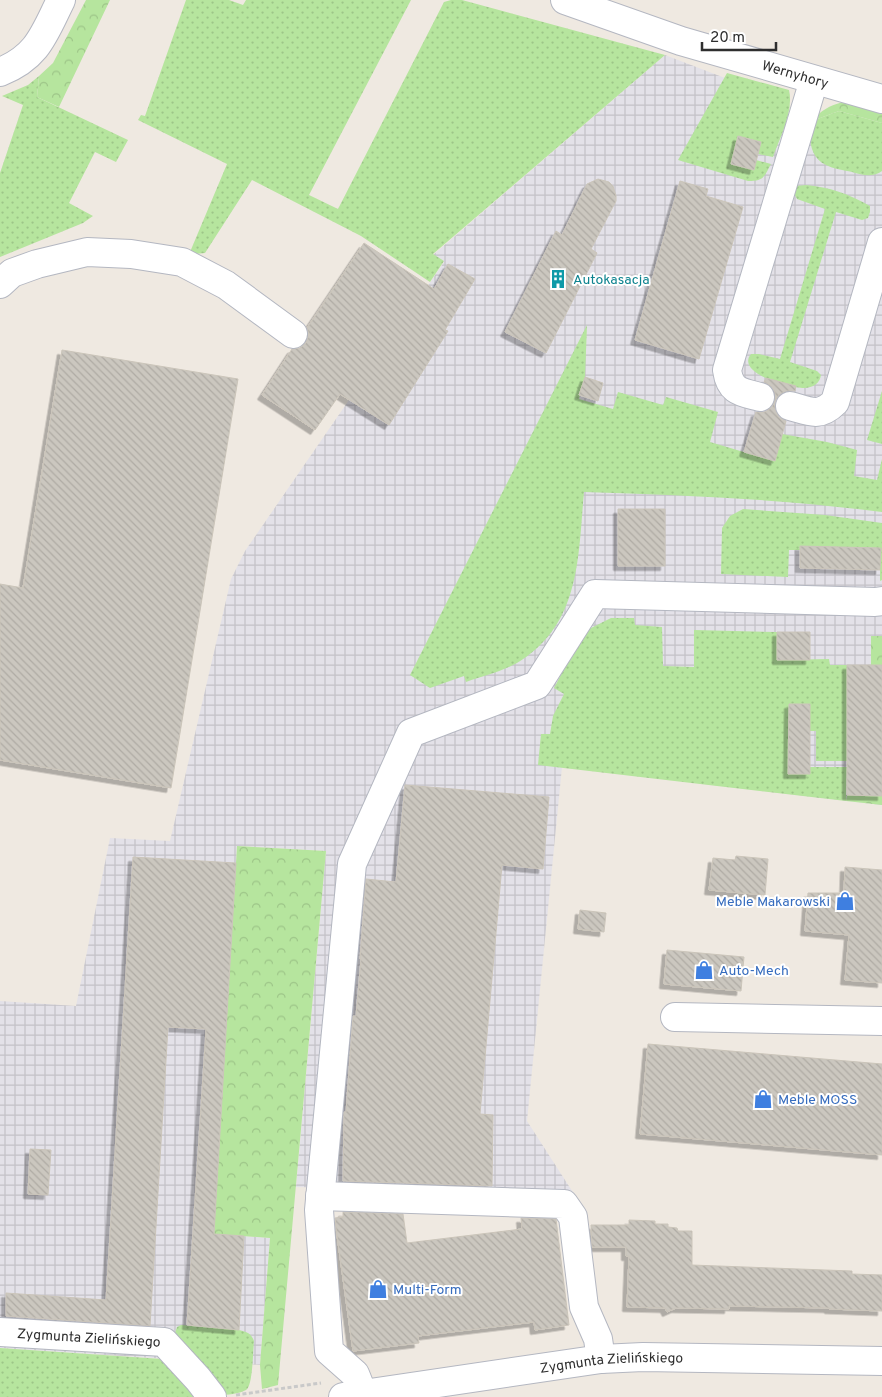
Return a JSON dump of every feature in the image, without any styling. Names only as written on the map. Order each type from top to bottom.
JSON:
[{"type":"street","points":[[0,72],[16,66],[38,47],[61,0]]},
{"type":"street","name":"Wernyhory","points":[[565,0],[681,41],[882,99]]},
{"type":"street","points":[[760,398],[736,391],[728,381],[726,370],[814,80]]},
{"type":"street","points":[[790,406],[815,413],[827,410],[835,402],[882,242]]},
{"type":"street","points":[[0,284],[12,273],[37,264],[87,252],[131,254],[182,262],[226,285],[293,334]]},
{"type":"street","points":[[353,1396],[355,1374],[329,1351],[319,1210],[320,1196],[352,864],[412,733],[537,685],[595,594],[882,601]]},
{"type":"street","points":[[674,1017],[882,1021]]},
{"type":"street","points":[[320,1196],[564,1204],[573,1217],[584,1307],[598,1339],[601,1359]]},
{"type":"street","name":"Zygmunta Zielińskiego","points":[[0,1332],[164,1342],[186,1364],[212,1397]]},
{"type":"street","name":"Zygmunta Zielińskiego","points":[[353,1396],[601,1359],[643,1357],[882,1361]]},
{"type":"shaded area","points":[[665,55],[725,78],[772,91],[788,114],[801,118],[882,123],[882,805],[562,767],[527,1121],[574,1194],[296,1187],[326,851],[237,846],[218,1234],[270,1238],[260,1365],[0,1348],[0,1001],[76,1006],[110,838],[170,841],[231,579],[245,551],[444,262],[433,255]]},
{"type":"green space","points":[[86,0],[110,0],[59,107],[37,97],[39,76],[53,63]]},
{"type":"green space","points":[[186,0],[229,0],[243,5],[246,0],[411,0],[309,195],[338,209],[444,2],[462,0],[665,55],[433,254],[444,261],[430,282],[361,236],[252,180],[205,253],[195,254],[190,252],[227,164],[138,120],[141,115],[145,116]]},
{"type":"green space","points":[[727,73],[789,90],[790,107],[788,116],[773,157],[758,154],[761,142],[738,136],[731,164],[754,170],[756,160],[771,164],[765,175],[757,180],[748,181],[678,160]]},
{"type":"green space","points":[[39,76],[37,97],[128,140],[116,162],[95,152],[69,203],[93,216],[83,223],[0,257],[0,173],[23,105],[2,96],[28,85]]},
{"type":"green space","points":[[843,102],[882,111],[882,123],[839,111],[812,121],[826,109]]},
{"type":"green space","points":[[839,111],[882,123],[882,171],[871,175],[860,174],[829,166],[816,157],[810,139],[812,121]]},
{"type":"green space","points":[[796,186],[823,187],[847,195],[870,206],[870,212],[868,218],[862,220],[836,212],[790,362],[817,371],[821,375],[816,384],[804,388],[777,383],[757,374],[751,368],[748,361],[751,354],[780,359],[825,209],[797,199],[794,193]]},
{"type":"green space","points":[[587,325],[585,377],[579,399],[613,409],[618,392],[663,405],[666,397],[718,412],[710,442],[774,461],[782,434],[827,442],[857,450],[854,476],[877,480],[882,459],[882,512],[696,496],[584,492],[577,564],[572,587],[565,609],[554,629],[538,647],[511,666],[466,682],[464,676],[430,688],[410,675]]},
{"type":"green space","points":[[882,391],[882,444],[867,440]]},
{"type":"green space","points":[[743,509],[825,515],[882,523],[882,580],[880,581],[880,548],[801,546],[800,550],[789,550],[788,577],[721,574],[722,528],[730,516]]},
{"type":"green space","points":[[611,618],[634,618],[635,625],[662,627],[663,666],[694,667],[694,630],[777,632],[777,660],[829,659],[830,665],[847,665],[847,761],[816,761],[816,731],[810,731],[810,705],[789,705],[788,774],[810,774],[810,767],[847,767],[846,801],[538,765],[541,734],[550,734],[553,716],[564,694],[554,688],[578,642],[587,630]]},
{"type":"green space","points":[[871,636],[882,636],[882,665],[871,665]]},
{"type":"green space","points":[[847,795],[882,796],[882,805],[846,801]]},
{"type":"green space","points":[[237,846],[326,851],[278,1385],[262,1389],[260,1365],[270,1238],[214,1234]]},
{"type":"green space","points":[[181,1325],[239,1330],[246,1332],[253,1338],[251,1375],[246,1390],[219,1395],[177,1342],[175,1333],[177,1327]]},
{"type":"green space","points":[[0,1348],[162,1359],[204,1397],[0,1397]]},
{"type":"building","points":[[738,136],[761,142],[754,170],[731,164]]},
{"type":"building","name":"Autokasacja","points":[[598,179],[609,182],[613,186],[616,201],[591,249],[597,253],[546,353],[505,332],[556,231],[562,235],[587,184]]},
{"type":"building","points":[[680,181],[708,189],[706,196],[743,207],[699,359],[635,340]]},
{"type":"building","points":[[364,243],[434,289],[448,264],[475,279],[445,330],[448,331],[389,425],[340,394],[315,430],[262,395],[292,349],[300,348],[306,343],[309,335],[307,328]]},
{"type":"building","points":[[62,350],[238,379],[171,788],[0,760],[0,584],[23,588]]},
{"type":"building","points":[[585,377],[603,383],[598,401],[579,395]]},
{"type":"building","points":[[766,378],[796,386],[795,391],[786,391],[779,395],[775,401],[775,392],[771,386],[764,382]]},
{"type":"building","points":[[775,401],[775,410],[779,417],[786,421],[775,461],[744,452],[756,412],[765,412],[771,408]]},
{"type":"building","points":[[618,509],[665,509],[665,566],[618,566]]},
{"type":"building","points":[[800,546],[881,548],[880,570],[800,568]]},
{"type":"building","points":[[777,632],[810,632],[810,660],[777,660]]},
{"type":"building","points":[[847,665],[882,665],[882,796],[847,795]]},
{"type":"building","points":[[789,704],[810,704],[810,774],[788,774]]},
{"type":"building","points":[[405,785],[549,797],[543,869],[502,865],[480,1114],[493,1115],[492,1186],[343,1181],[344,1112],[346,1112],[353,1016],[356,1016],[366,879],[396,882]]},
{"type":"building","points":[[736,856],[768,859],[765,895],[709,890],[713,858],[735,860]]},
{"type":"building","points":[[133,857],[236,863],[214,1234],[244,1236],[239,1330],[187,1325],[206,1029],[168,1027],[150,1326],[6,1316],[6,1293],[106,1300]]},
{"type":"building","name":"Meble Makarowski","points":[[845,867],[882,870],[882,983],[845,980],[849,935],[805,931],[808,893],[844,893]]},
{"type":"building","points":[[580,910],[606,913],[604,932],[578,929]]},
{"type":"building","name":"Auto-Mech","points":[[667,950],[744,957],[741,991],[664,984]]},
{"type":"building","name":"Meble MOSS","points":[[648,1044],[882,1064],[882,1155],[640,1134]]},
{"type":"building","points":[[30,1149],[51,1150],[48,1195],[28,1194]]},
{"type":"building","points":[[343,1212],[403,1214],[407,1243],[522,1229],[521,1218],[556,1219],[569,1325],[535,1330],[534,1322],[418,1336],[419,1343],[353,1351],[335,1218],[343,1217]]},
{"type":"building","points":[[629,1220],[655,1221],[655,1224],[668,1224],[668,1227],[677,1228],[678,1231],[692,1231],[692,1265],[852,1271],[852,1274],[882,1275],[882,1311],[729,1306],[729,1309],[676,1308],[667,1312],[665,1308],[627,1307],[629,1256],[626,1256],[626,1247],[592,1247],[591,1225],[629,1225]]},
{"type":"place","name":"Autokasacja","points":[[558,279]]},
{"type":"place","name":"Meble Makarowski","points":[[845,901]]},
{"type":"place","name":"Auto-Mech","points":[[704,970]]},
{"type":"place","name":"Meble MOSS","points":[[763,1099]]},
{"type":"place","name":"Multi-Form","points":[[378,1289]]}]
